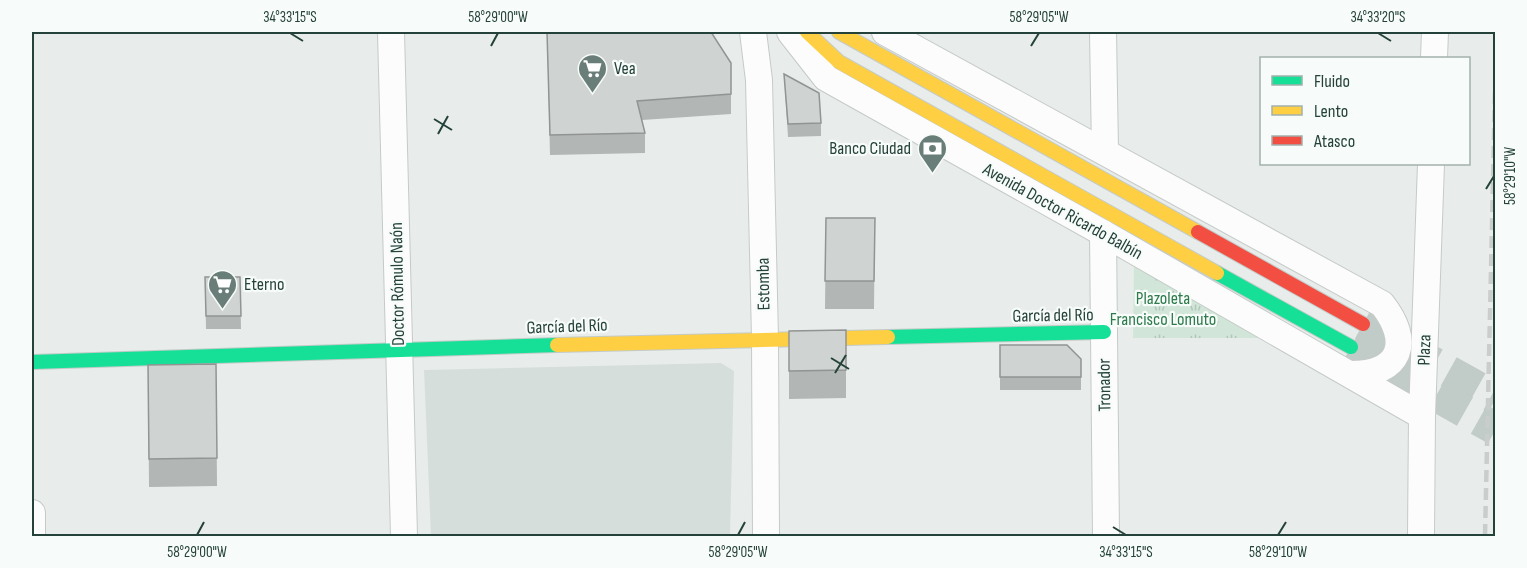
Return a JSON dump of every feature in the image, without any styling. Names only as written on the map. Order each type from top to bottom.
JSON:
[{"type":"main road","points":[[807,32],[839,62],[1351,347]]},
{"type":"main road","points":[[839,32],[1363,324]]},
{"type":"main road","name":"García del Río","points":[[32,362],[399,348],[1104,332]]},
{"type":"street","name":"Doctor Rómulo Naón","points":[[391,32],[404,537]]},
{"type":"street","name":"Estomba","points":[[753,32],[759,80],[765,338],[766,537]]},
{"type":"street","name":"Avenida Doctor Ricardo Balbín","points":[[790,32],[826,78],[1103,233],[1422,416]]},
{"type":"street","points":[[885,32],[1382,304],[1394,319],[1400,337],[1396,356],[1383,367],[1369,374],[1351,374]]},
{"type":"street","points":[[1103,32],[1105,151]]},
{"type":"street","points":[[1434,57],[1435,32]]},
{"type":"street","name":"Plaza","points":[[1421,537],[1422,416],[1431,165]]},
{"type":"street","name":"Tronador","points":[[1103,233],[1106,537]]},
{"type":"street","points":[[1382,304],[1406,303],[1419,296],[1427,284]]},
{"type":"street","points":[[32,513],[32,537]]},
{"type":"shaded area","points":[[721,363],[734,371],[730,536],[431,536],[424,370]]},
{"type":"green space","name":"Plazoleta Francisco Lomuto","points":[[1134,260],[1279,338],[1133,338]]},
{"type":"building","name":"Vea","points":[[547,32],[711,32],[731,63],[731,94],[637,101],[645,133],[550,135]]},
{"type":"building","points":[[784,74],[819,93],[821,123],[788,124]]},
{"type":"building","points":[[826,218],[875,218],[874,281],[825,281]]},
{"type":"building","name":"Eterno","points":[[205,277],[240,277],[241,316],[206,316]]},
{"type":"building","points":[[846,330],[846,370],[789,371],[789,331]]},
{"type":"building","points":[[1000,345],[1067,345],[1081,359],[1081,377],[1000,377]]},
{"type":"building","points":[[216,364],[217,458],[149,459],[148,365]]},
{"type":"tunnel","points":[[1363,324],[1496,398]]},
{"type":"tunnel","points":[[1351,347],[1496,429]]},
{"type":"railway","points":[[1485,536],[1496,48]]},
{"type":"traffic: fast","points":[[1217,273],[1351,347]]},
{"type":"traffic: fast","points":[[888,337],[1104,332]]},
{"type":"traffic: fast","points":[[32,362],[557,345]]},
{"type":"traffic: slow","points":[[807,32],[839,62],[1217,273]]},
{"type":"traffic: slow","points":[[839,32],[1198,232]]},
{"type":"traffic: slow","points":[[557,345],[888,337]]},
{"type":"traffic: jam","points":[[1198,232],[1363,324]]},
{"type":"place","name":"Vea","points":[[593,94]]},
{"type":"place","name":"Banco Ciudad","points":[[932,174]]},
{"type":"place","name":"Eterno","points":[[223,310]]}]
